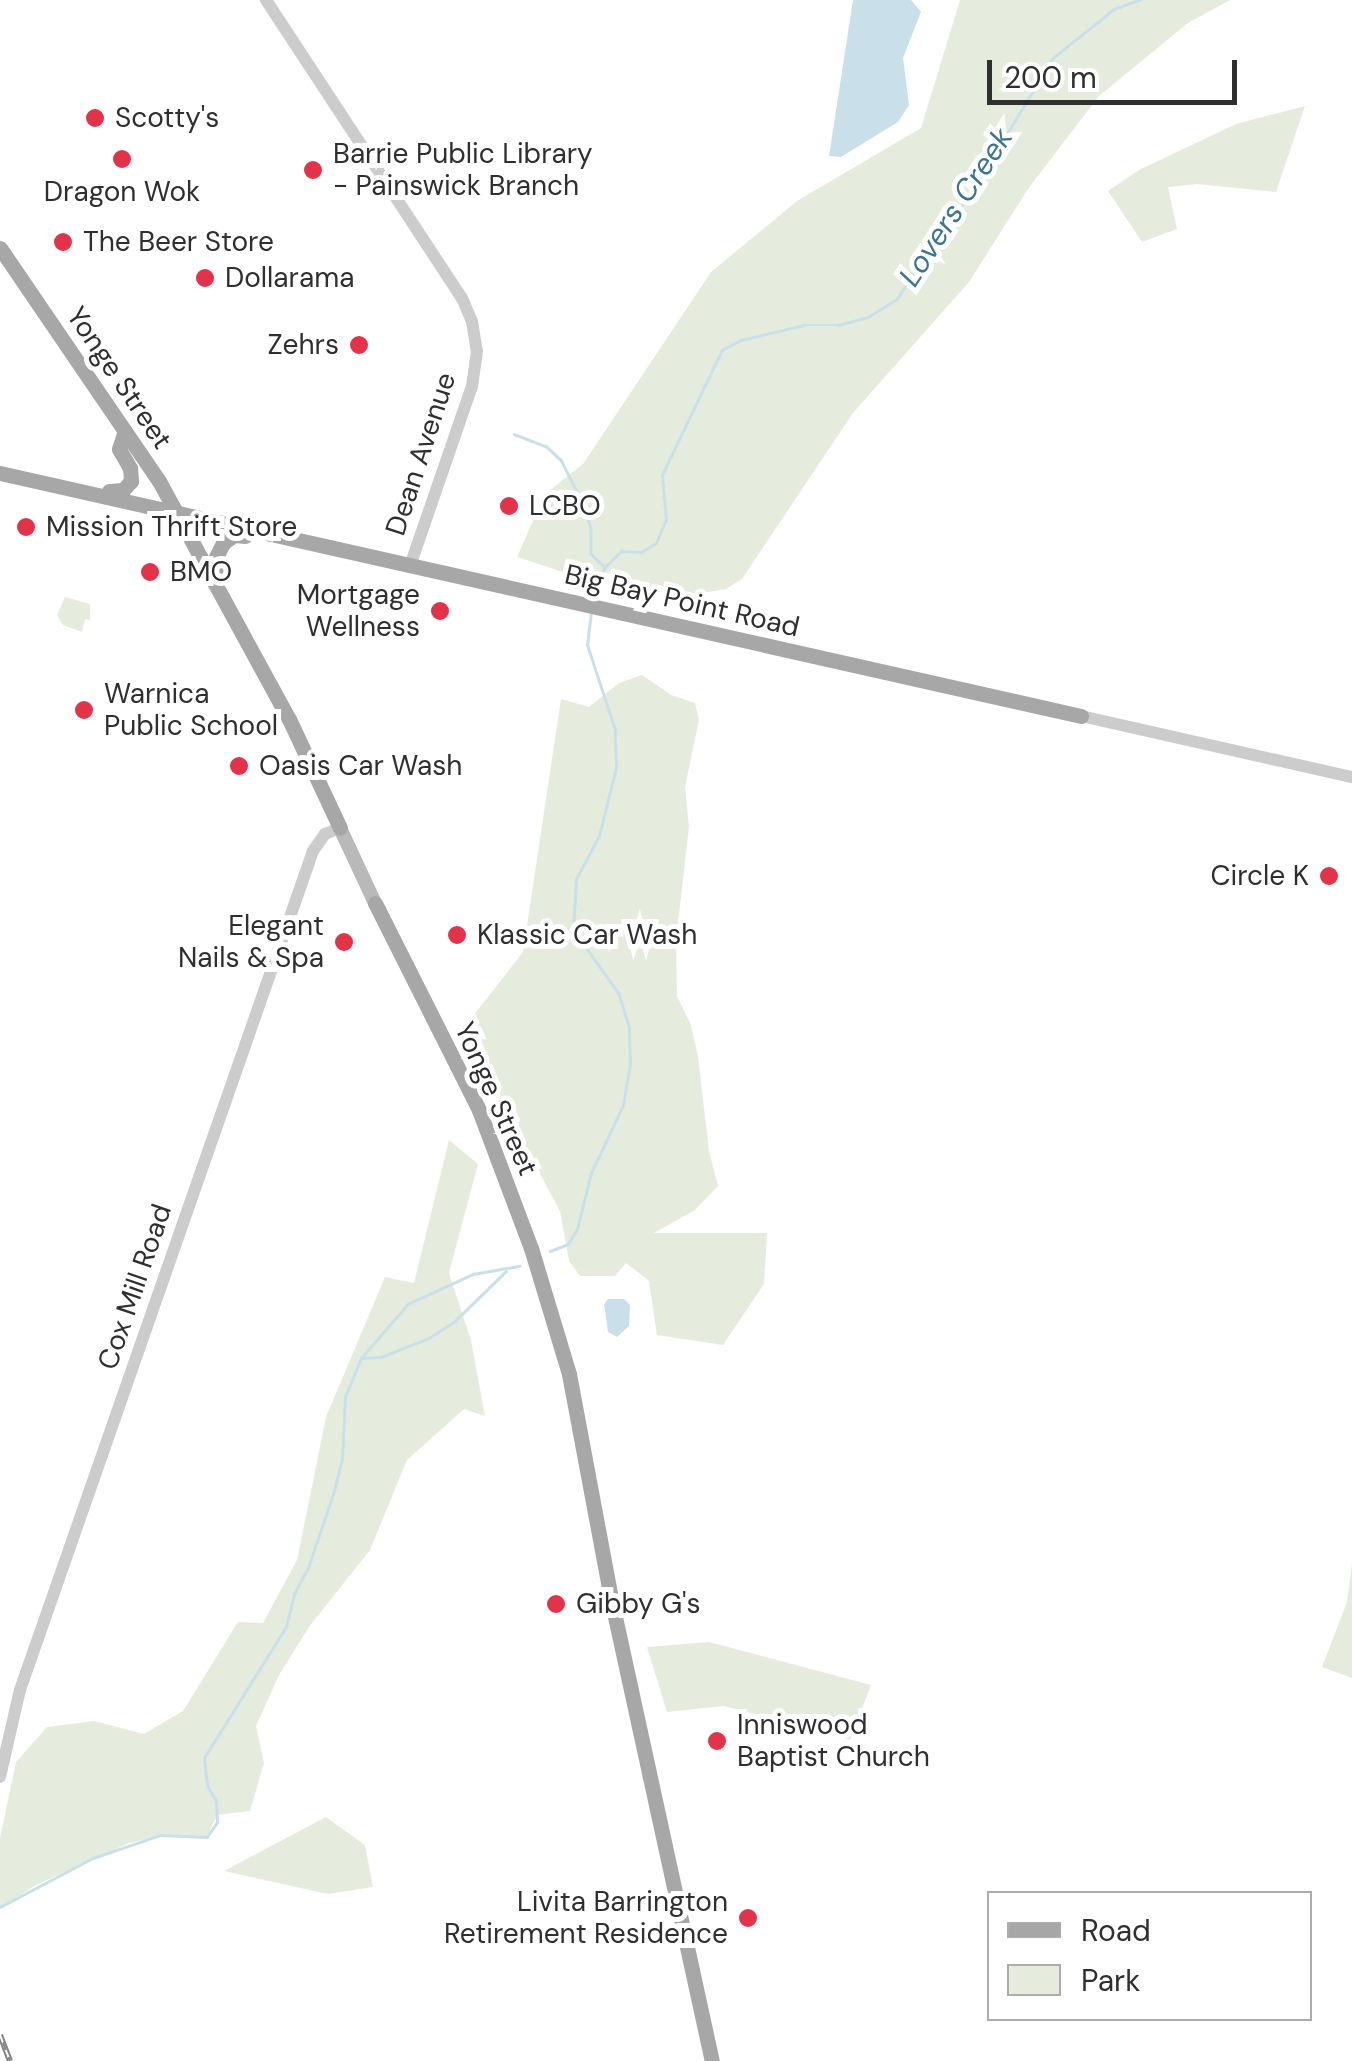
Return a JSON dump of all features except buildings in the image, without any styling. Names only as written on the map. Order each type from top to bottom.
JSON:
[{"type":"main road","name":"Yonge Street","points":[[0,248],[177,513],[289,719],[479,1110],[531,1248],[570,1374],[612,1604],[712,2061]]},
{"type":"main road","points":[[90,492],[120,492],[130,482],[130,468],[120,449],[125,431]]},
{"type":"main road","name":"Big Bay Point Road","points":[[0,474],[1080,716]]},
{"type":"main road","points":[[214,582],[219,571],[216,557],[229,537],[268,536]]},
{"type":"street","name":"Dean Avenue","points":[[266,0],[462,298],[472,321],[477,351],[472,386],[411,564]]},
{"type":"street","name":"Big Bay Point Road","points":[[1080,716],[1352,777]]},
{"type":"street","name":"Cox Mill Road","points":[[0,1777],[20,1690],[313,851],[326,834],[340,828]]},
{"type":"green space","points":[[960,0],[1230,0],[1188,23],[1099,96],[1028,189],[969,282],[853,413],[742,579],[726,589],[679,597],[572,575],[517,557],[545,494],[583,464],[711,272],[797,201],[921,128]]},
{"type":"green space","points":[[1305,106],[1276,192],[1197,184],[1168,187],[1177,229],[1142,242],[1108,191],[1139,170],[1236,124]]},
{"type":"green space","points":[[65,597],[90,604],[90,620],[85,619],[82,632],[63,625],[57,615]]},
{"type":"green space","points":[[642,675],[671,695],[695,703],[699,720],[685,787],[689,827],[676,941],[677,996],[691,1025],[698,1056],[709,1151],[718,1186],[695,1210],[654,1233],[767,1233],[764,1284],[723,1345],[657,1335],[649,1281],[626,1263],[615,1276],[580,1276],[569,1261],[560,1211],[505,1109],[473,1016],[523,952],[561,699],[589,707],[619,683]]},
{"type":"green space","points":[[449,1140],[478,1164],[449,1273],[471,1340],[485,1416],[464,1409],[407,1460],[370,1550],[309,1627],[279,1675],[256,1726],[264,1763],[250,1811],[217,1815],[207,1837],[160,1835],[127,1844],[36,1885],[0,1908],[0,1838],[16,1762],[47,1727],[94,1721],[144,1734],[183,1711],[238,1622],[263,1623],[297,1560],[326,1417],[385,1277],[414,1283]]},
{"type":"green space","points":[[1352,1563],[1352,1678],[1322,1667],[1347,1602]]},
{"type":"green space","points":[[709,1642],[871,1685],[850,1740],[724,1706],[667,1712],[647,1647]]},
{"type":"green space","points":[[326,1817],[365,1845],[373,1887],[328,1894],[224,1871]]},
{"type":"water","points":[[853,0],[911,0],[921,12],[903,58],[909,105],[898,122],[841,157],[829,156]]},
{"type":"water","points":[[608,1299],[624,1299],[630,1305],[629,1326],[617,1337],[608,1332],[604,1304]]},
{"type":"waterway","name":"Lovers Creek","points":[[592,599],[605,567],[621,551],[641,552],[656,543],[666,520],[662,475],[722,350],[741,340],[804,325],[838,325],[868,317],[897,299],[947,220],[966,201],[1053,58],[1114,9],[1139,0]]},
{"type":"waterway","points":[[514,434],[546,446],[561,460],[585,507],[591,529],[591,554],[604,566]]},
{"type":"waterway","name":"Lovers Creek","points":[[550,1251],[568,1244],[577,1229],[591,1173],[623,1105],[630,1064],[629,1028],[618,993],[573,930],[576,879],[599,836],[616,768],[615,730],[587,645],[591,612]]},
{"type":"waterway","name":"Lovers Creek","points":[[0,1907],[93,1858],[160,1835],[207,1837],[217,1822],[216,1801],[207,1786],[204,1758],[286,1627],[294,1594],[308,1568],[334,1491],[342,1459],[345,1397],[361,1358],[408,1304],[473,1274],[519,1266]]},
{"type":"waterway","points":[[363,1358],[381,1357],[429,1338],[455,1321],[506,1271]]},
{"type":"railway","points":[[0,2035],[10,2061]]},
{"type":"place","name":"Scotty's","points":[[95,118]]},
{"type":"place","name":"Dragon Wok","points":[[122,159]]},
{"type":"place","name":"Barrie Public Library - Painswick Branch","points":[[313,170]]},
{"type":"place","name":"The Beer Store","points":[[63,242]]},
{"type":"place","name":"Dollarama","points":[[205,278]]},
{"type":"place","name":"Zehrs","points":[[359,345]]},
{"type":"place","name":"LCBO","points":[[509,506]]},
{"type":"place","name":"Mission Thrift Store","points":[[26,527]]},
{"type":"place","name":"BMO","points":[[150,572]]},
{"type":"place","name":"Mortgage Wellness","points":[[440,611]]},
{"type":"place","name":"Warnica Public School","points":[[84,710]]},
{"type":"place","name":"Oasis Car Wash","points":[[239,766]]},
{"type":"place","name":"Circle K","points":[[1329,876]]},
{"type":"place","name":"Klassic Car Wash","points":[[457,935]]},
{"type":"place","name":"Elegant Nails & Spa","points":[[344,942]]},
{"type":"place","name":"Gibby G's","points":[[556,1604]]},
{"type":"place","name":"Inniswood Baptist Church","points":[[717,1741]]},
{"type":"place","name":"Livita Barrington Retirement Residence","points":[[748,1918]]}]
